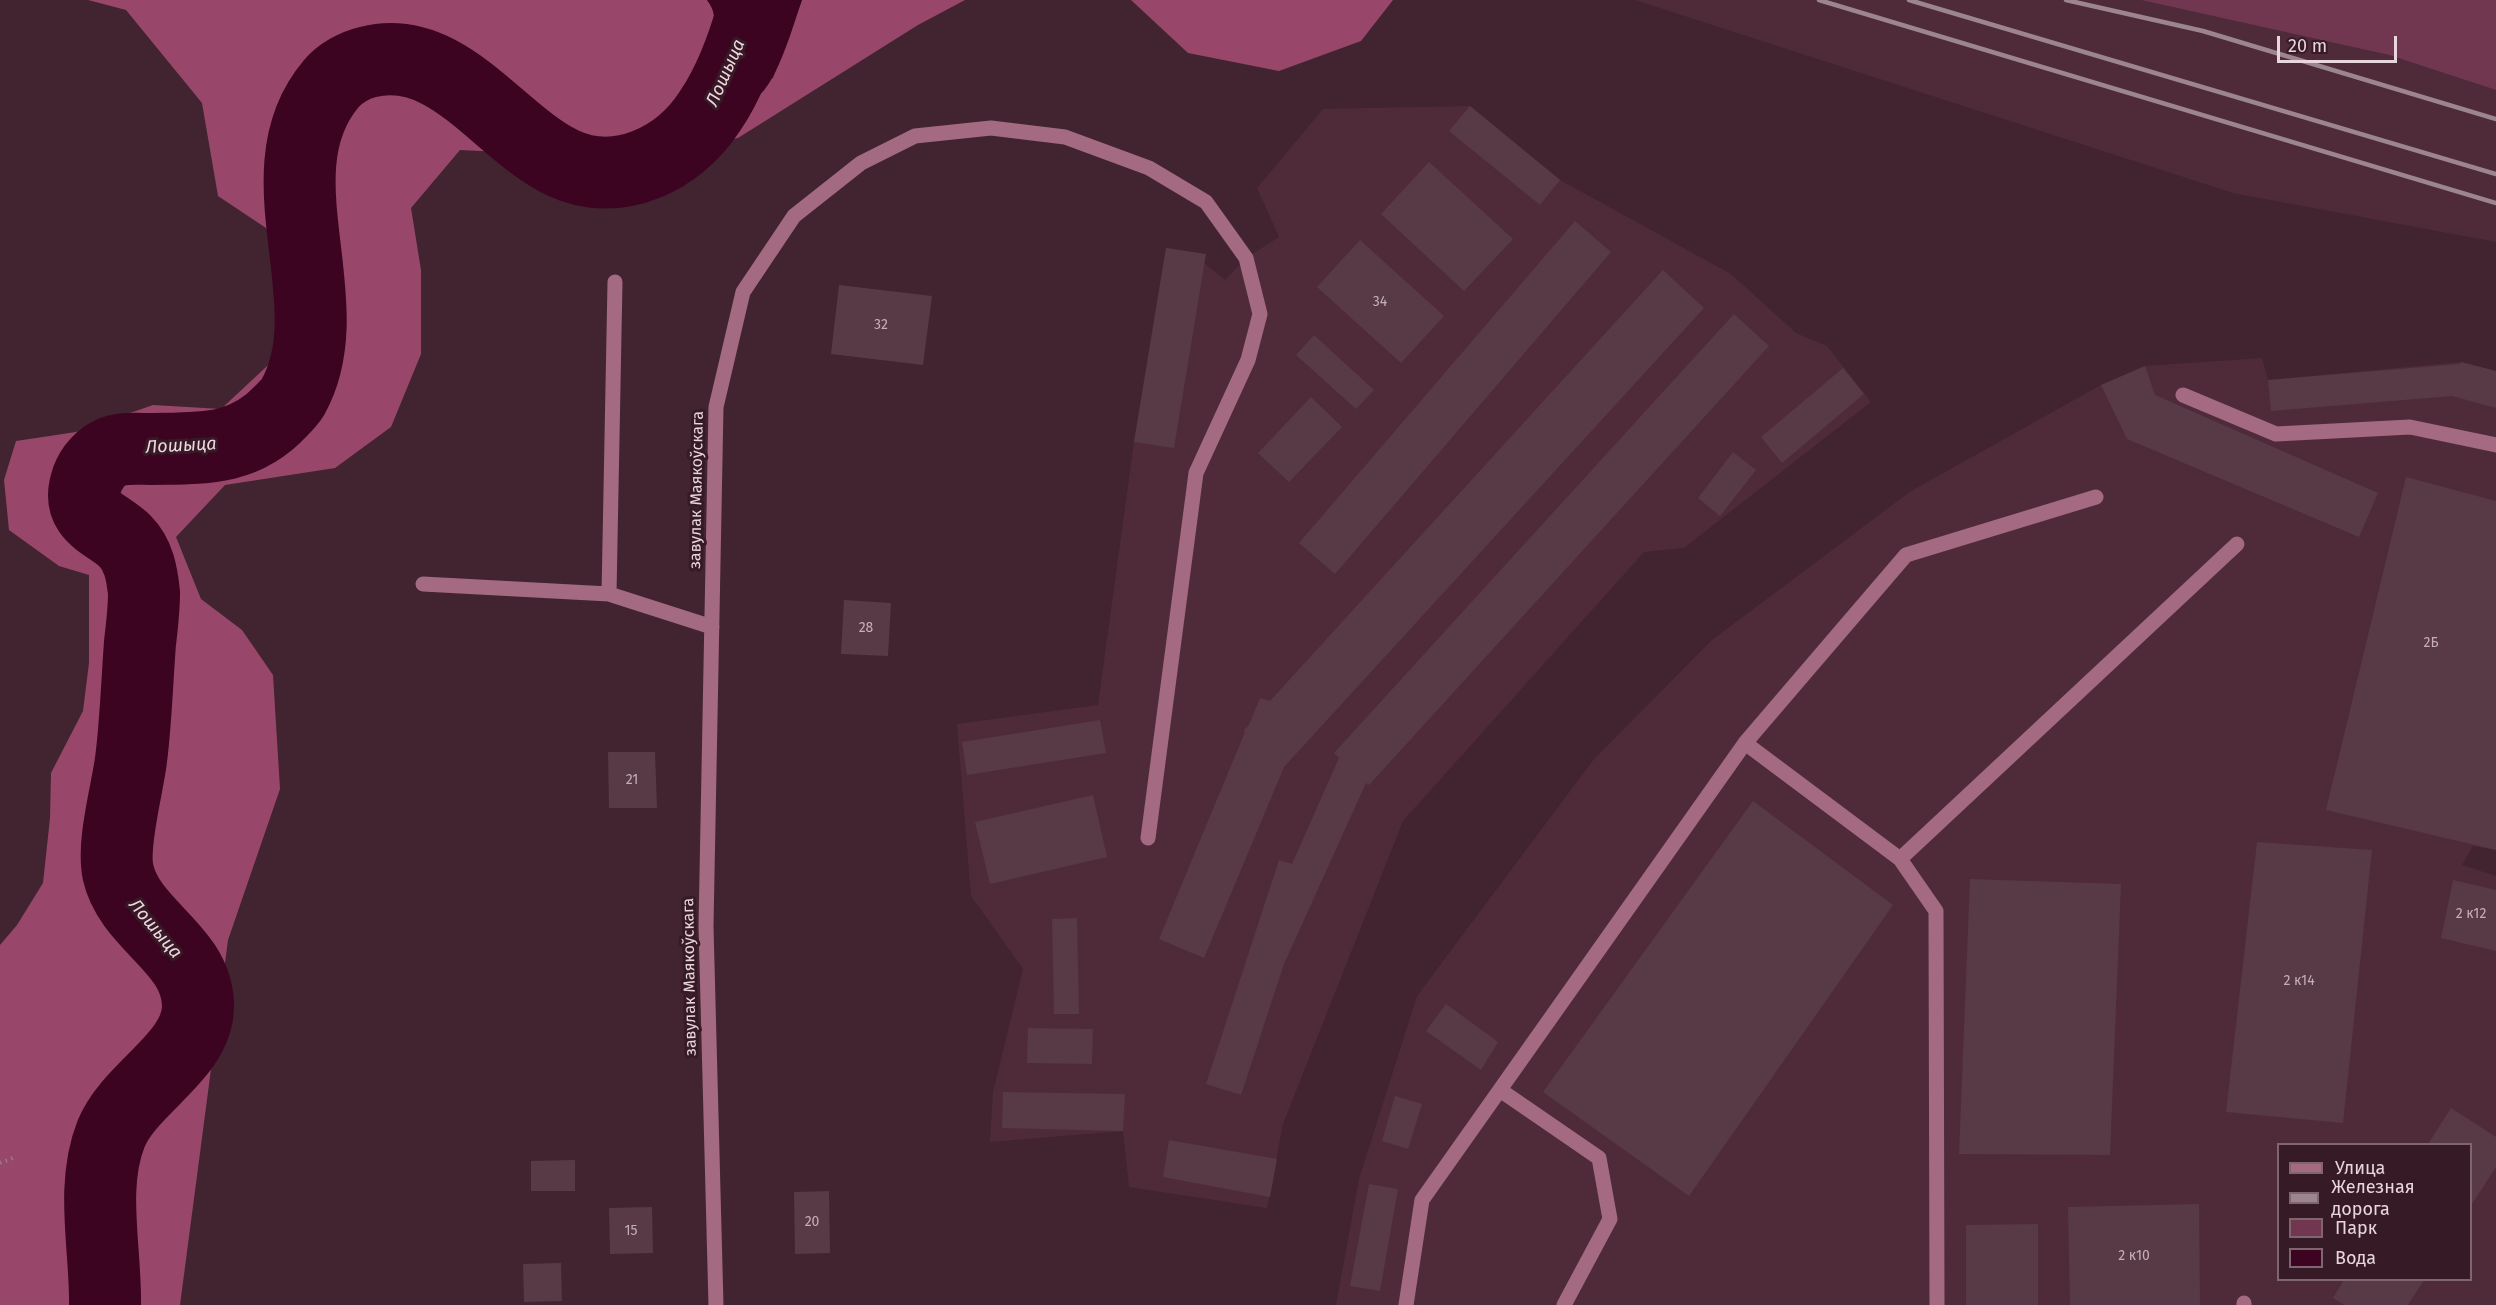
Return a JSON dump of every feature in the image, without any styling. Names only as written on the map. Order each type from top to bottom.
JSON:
[{"type":"street","name":"завулак Маякоўскага","points":[[716,1305],[706,926],[716,407],[743,292],[794,216],[861,163],[915,136],[991,128],[1065,137],[1149,168],[1206,202],[1246,258],[1260,314],[1248,360],[1196,473],[1148,838]]},
{"type":"street","points":[[609,594],[615,282]]},
{"type":"street","points":[[2182,395],[2276,434],[2410,427],[2496,445]]},
{"type":"street","points":[[1407,1305],[1422,1200],[1745,743],[1906,555],[2096,497]]},
{"type":"street","points":[[1900,859],[2237,544]]},
{"type":"street","points":[[423,584],[609,594],[712,627]]},
{"type":"street","points":[[1745,743],[1900,859],[1936,911],[1937,1305]]},
{"type":"street","points":[[1500,1090],[1599,1158],[1610,1219],[1564,1305]]},
{"type":"path","points":[[0,1163],[13,1158]]},
{"type":"shaded area","points":[[88,0],[707,0],[714,15],[708,51],[709,64],[725,90],[733,98],[773,78],[802,0],[965,0],[918,25],[738,138],[622,158],[460,150],[411,208],[421,270],[421,354],[391,427],[335,468],[225,485],[176,537],[201,599],[242,630],[273,675],[280,789],[228,940],[180,1305],[0,1305],[0,945],[17,925],[43,883],[50,818],[51,773],[83,711],[89,663],[89,575],[59,566],[9,530],[4,480],[16,441],[76,432],[153,405],[221,409],[309,327],[293,246],[218,196],[202,103],[126,10]]},
{"type":"shaded area","points":[[1131,0],[1393,0],[1361,41],[1279,71],[1188,53]]},
{"type":"shaded area","points":[[1635,0],[2141,0],[2389,55],[2496,90],[2496,242],[2233,193]]},
{"type":"shaded area","points":[[1470,106],[1560,180],[1731,274],[1796,333],[1827,346],[1871,402],[1684,548],[1644,552],[1403,821],[1283,1124],[1267,1208],[1129,1187],[1123,1131],[990,1142],[993,1092],[1023,969],[971,896],[957,724],[1098,705],[1134,442],[1166,248],[1206,254],[1204,263],[1225,280],[1246,258],[1279,237],[1257,188],[1323,109]]},
{"type":"shaded area","points":[[2262,358],[2268,380],[2461,362],[2496,371],[2496,850],[2473,846],[2462,865],[2496,876],[2496,1305],[1336,1305],[1359,1179],[1417,996],[1594,759],[1712,640],[1911,491],[2101,385],[2145,366]]},
{"type":"green space","points":[[2141,0],[2496,0],[2496,90],[2389,55]]},
{"type":"water","points":[[707,0],[802,0],[776,71],[768,85],[752,99],[740,100],[729,95],[712,71],[707,45],[714,14]]},
{"type":"building","points":[[1470,106],[1560,180],[1540,205],[1449,131]]},
{"type":"building","points":[[1429,162],[1513,239],[1464,291],[1381,214]]},
{"type":"building","points":[[1575,221],[1611,252],[1335,574],[1299,543]]},
{"type":"building","points":[[1360,240],[1444,316],[1401,363],[1317,287]]},
{"type":"building","points":[[1166,248],[1206,254],[1174,448],[1134,442]]},
{"type":"building","points":[[1663,270],[1704,308],[1284,767],[1204,958],[1159,939],[1244,730],[1249,725],[1260,698],[1270,701]]},
{"type":"building","points":[[839,285],[932,296],[923,365],[831,354]]},
{"type":"building","points":[[1734,314],[1769,346],[1369,785],[1366,783],[1284,964],[1241,1095],[1206,1084],[1279,860],[1292,864],[1339,758],[1334,753]]},
{"type":"building","points":[[1314,335],[1374,390],[1356,409],[1296,355]]},
{"type":"building","points":[[2461,362],[2496,371],[2496,408],[2452,396],[2271,411],[2268,380],[2460,364]]},
{"type":"building","points":[[2145,366],[2155,395],[2378,493],[2359,537],[2127,439],[2101,385]]},
{"type":"building","points":[[1843,368],[1864,394],[1782,463],[1761,437]]},
{"type":"building","points":[[1311,397],[1342,427],[1289,482],[1258,453]]},
{"type":"building","points":[[1733,452],[1756,470],[1720,516],[1698,498]]},
{"type":"building","points":[[2406,477],[2496,501],[2496,850],[2326,810]]},
{"type":"building","points":[[844,600],[891,603],[888,656],[841,654]]},
{"type":"building","points":[[1100,720],[1106,753],[967,775],[962,742]]},
{"type":"building","points":[[608,752],[655,752],[657,808],[609,808]]},
{"type":"building","points":[[1093,795],[1107,857],[990,884],[975,822]]},
{"type":"building","points":[[1753,801],[1893,905],[1689,1196],[1543,1092]]},
{"type":"building","points":[[2257,842],[2372,850],[2343,1123],[2226,1112]]},
{"type":"building","points":[[1970,879],[2121,884],[2110,1155],[1959,1154]]},
{"type":"building","points":[[2453,880],[2496,890],[2496,951],[2441,938]]},
{"type":"building","points":[[1077,918],[1079,1014],[1054,1014],[1052,919]]},
{"type":"building","points":[[1446,1004],[1498,1042],[1481,1070],[1426,1031]]},
{"type":"building","points":[[1028,1028],[1093,1029],[1092,1064],[1027,1063]]},
{"type":"building","points":[[1003,1092],[1125,1094],[1123,1131],[1002,1128]]},
{"type":"building","points":[[1395,1096],[1422,1104],[1408,1149],[1382,1141]]},
{"type":"building","points":[[2451,1108],[2496,1137],[2496,1167],[2472,1204],[2472,1143],[2429,1143]]},
{"type":"building","points":[[1169,1140],[1277,1159],[1270,1197],[1163,1177]]},
{"type":"building","points":[[575,1160],[575,1191],[531,1191],[531,1161]]},
{"type":"building","points":[[1369,1184],[1398,1189],[1380,1291],[1350,1286]]},
{"type":"building","points":[[829,1191],[830,1253],[795,1254],[794,1192]]},
{"type":"building","points":[[2199,1204],[2200,1305],[2070,1305],[2068,1207]]},
{"type":"building","points":[[652,1207],[653,1253],[610,1254],[609,1208]]},
{"type":"building","points":[[2038,1224],[2038,1305],[1966,1305],[1966,1225]]},
{"type":"building","points":[[561,1263],[562,1301],[524,1302],[523,1264]]},
{"type":"building","points":[[2343,1281],[2423,1281],[2408,1305],[2344,1305],[2333,1298]]},
{"type":"waterway","name":"Лошыца","points":[[105,1305],[100,1197],[101,1175],[111,1134],[120,1117],[133,1101],[176,1056],[188,1040],[195,1023],[198,1005],[195,985],[187,968],[135,908],[118,872],[117,847],[133,745],[144,593],[134,552],[125,541],[95,518],[85,504],[84,495],[89,475],[100,460],[118,450],[205,447],[237,440],[267,424],[293,397],[307,360],[311,321],[300,197],[301,157],[310,119],[331,84],[343,73],[368,62],[397,59],[423,65],[448,77],[471,93],[539,149],[563,163],[584,170],[605,173],[626,171],[646,165],[682,143],[710,111],[732,72],[756,0]]},
{"type":"railway","points":[[1819,0],[2496,203]]},
{"type":"railway","points":[[1909,0],[2496,174]]},
{"type":"railway","points":[[2066,0],[2203,31],[2496,119]]}]
